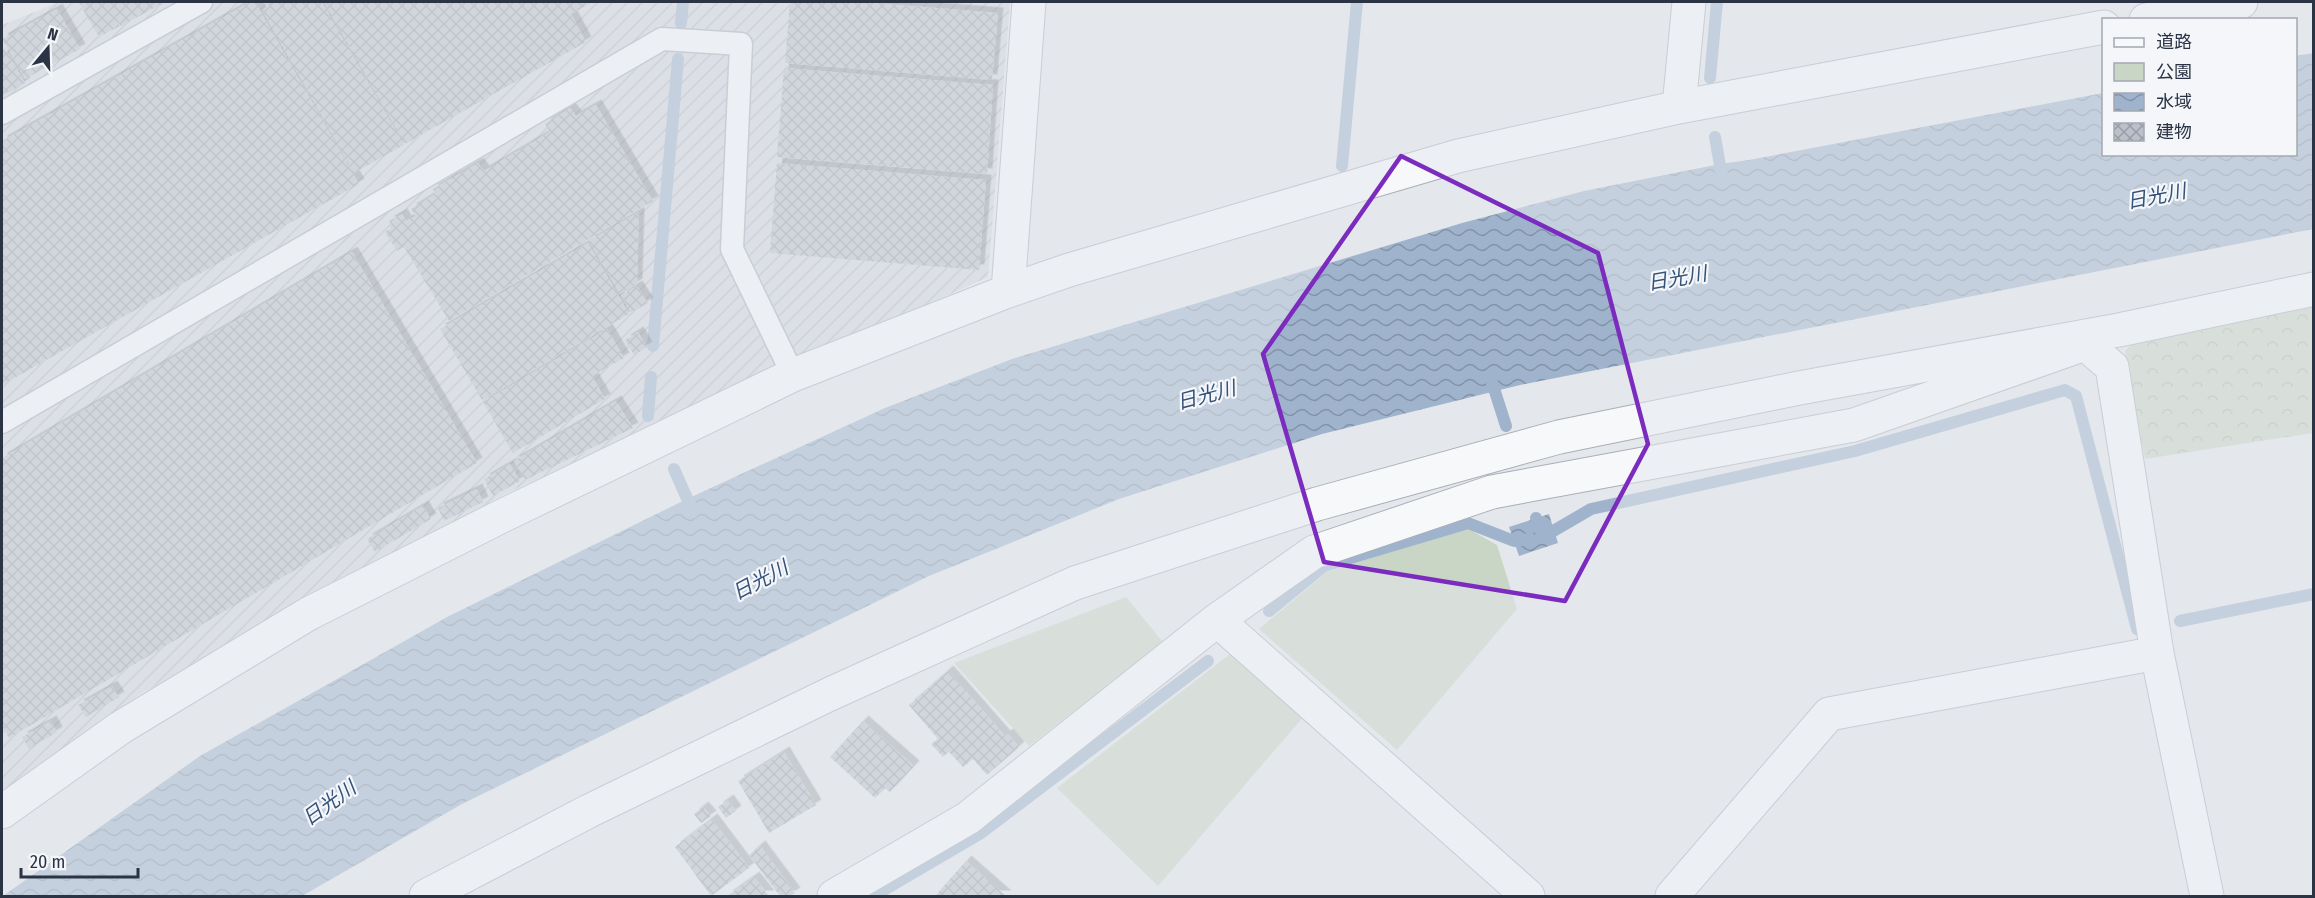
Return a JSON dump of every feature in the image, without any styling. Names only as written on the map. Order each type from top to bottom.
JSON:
[{"type":"street","points":[[1008,291],[1029,2]]},
{"type":"street","points":[[1680,107],[1689,2]]},
{"type":"street","points":[[2157,18],[2241,2]]},
{"type":"street","points":[[2,812],[120,728],[308,614],[502,516],[793,375],[1008,291],[1069,270],[1458,156],[1680,107],[2102,27]]},
{"type":"street","points":[[426,897],[589,811],[830,694],[1075,583],[1317,504],[1559,437],[1799,388],[2120,330],[2313,289]]},
{"type":"street","points":[[834,897],[968,818],[1217,620],[1314,552],[1492,492],[1854,425],[2085,345],[2112,367],[2157,652],[2207,897]]},
{"type":"street","points":[[1217,620],[1528,897]]},
{"type":"street","points":[[1672,897],[1829,714],[2157,652]]},
{"type":"lane","points":[[2,113],[201,2]]},
{"type":"lane","points":[[2,422],[662,39],[741,44],[732,249],[793,375]]},
{"type":"highlighted area","points":[[1401,156],[1598,253],[1648,444],[1565,601],[1324,562],[1263,354]]},
{"type":"shaded area","points":[[59,2],[1010,2],[988,277],[509,492],[140,694],[2,794],[2,25]]},
{"type":"green space","points":[[2313,297],[2313,433],[2145,459],[2125,351],[2143,331]]},
{"type":"green space","points":[[1467,528],[1497,545],[1517,609],[1397,750],[1259,629],[1327,572]]},
{"type":"green space","points":[[1126,597],[1163,642],[1029,746],[954,663]]},
{"type":"green space","points":[[1230,654],[1241,659],[1305,715],[1158,886],[1057,788]]},
{"type":"water","name":"日光川","points":[[2313,53],[2313,229],[1520,385],[1322,434],[1119,499],[929,576],[462,804],[302,896],[3,896],[200,756],[449,616],[687,499],[885,408],[1012,359],[1462,223],[1584,191],[2102,93],[2102,156],[2297,156],[2297,56]]},
{"type":"water","points":[[1549,514],[1558,543],[1519,556],[1509,527]]},
{"type":"building","points":[[106,2],[120,26],[99,37],[79,3]]},
{"type":"building","points":[[107,2],[165,2],[121,26]]},
{"type":"building","points":[[250,2],[255,2],[359,184],[2,385],[2,141]]},
{"type":"building","points":[[276,2],[322,2],[404,145],[354,173],[262,10]]},
{"type":"building","points":[[324,2],[593,2],[571,14],[586,42],[405,144]]},
{"type":"building","points":[[790,2],[862,2],[998,13],[992,80],[785,63]]},
{"type":"building","points":[[57,9],[80,49],[25,79],[2,39]]},
{"type":"building","points":[[5,48],[25,83],[2,96],[2,50]]},
{"type":"building","points":[[784,68],[993,85],[987,174],[777,157]]},
{"type":"building","points":[[596,105],[653,201],[449,321],[404,247],[397,251],[385,232],[393,227],[389,221],[402,214],[406,221],[415,216],[411,209],[435,194],[433,189],[478,163],[484,171],[550,132],[545,124],[570,108],[576,116]]},
{"type":"building","points":[[777,163],[986,180],[979,270],[770,253]]},
{"type":"building","points":[[639,212],[637,284],[620,294],[589,241]]},
{"type":"building","points":[[588,243],[629,314],[482,400],[440,329]]},
{"type":"building","points":[[352,252],[477,463],[9,738],[2,726],[2,458]]},
{"type":"building","points":[[637,286],[648,303],[631,313],[621,295]]},
{"type":"building","points":[[607,329],[624,358],[592,376],[605,399],[513,453],[483,402]]},
{"type":"building","points":[[638,332],[647,347],[634,355],[625,340]]},
{"type":"building","points":[[616,401],[633,428],[525,480],[514,461]]},
{"type":"building","points":[[510,464],[520,481],[493,496],[484,479]]},
{"type":"building","points":[[477,489],[483,502],[444,521],[438,508]]},
{"type":"building","points":[[423,506],[431,519],[375,552],[367,539]]},
{"type":"building","points":[[948,671],[1005,736],[1008,734],[1019,747],[987,775],[973,759],[963,767],[949,752],[943,757],[931,744],[938,739],[909,705]]},
{"type":"building","points":[[112,686],[119,697],[86,717],[78,705]]},
{"type":"building","points":[[51,721],[57,732],[29,749],[22,737]]},
{"type":"building","points":[[863,721],[914,766],[890,792],[885,788],[875,798],[830,757]]},
{"type":"building","points":[[784,752],[816,805],[769,833],[738,781]]},
{"type":"building","points":[[728,800],[736,811],[726,818],[718,807]]},
{"type":"building","points":[[703,807],[711,816],[701,823],[694,814]]},
{"type":"building","points":[[712,819],[749,868],[711,896],[675,847]]},
{"type":"building","points":[[760,846],[795,893],[790,896],[780,896],[749,855]]},
{"type":"building","points":[[966,861],[1006,896],[936,895]]},
{"type":"building","points":[[754,877],[769,896],[727,896]]},
{"type":"waterway","points":[[681,23],[683,2]]},
{"type":"waterway","points":[[1342,166],[1357,2]]},
{"type":"waterway","points":[[1710,78],[1717,2]]},
{"type":"waterway","points":[[653,346],[678,59]]},
{"type":"waterway","points":[[1715,137],[1722,177]]},
{"type":"waterway","points":[[1490,376],[1506,426]]},
{"type":"waterway","points":[[648,416],[651,377]]},
{"type":"waterway","points":[[1536,518],[1543,537],[1591,509],[1855,451],[2065,390],[2076,396],[2137,629]]},
{"type":"waterway","points":[[674,469],[693,512]]},
{"type":"waterway","points":[[1269,611],[1324,566],[1468,523],[1514,541],[1530,539]]},
{"type":"waterway","points":[[2180,621],[2314,594]]},
{"type":"waterway","points":[[877,894],[981,833],[1208,661]]}]
